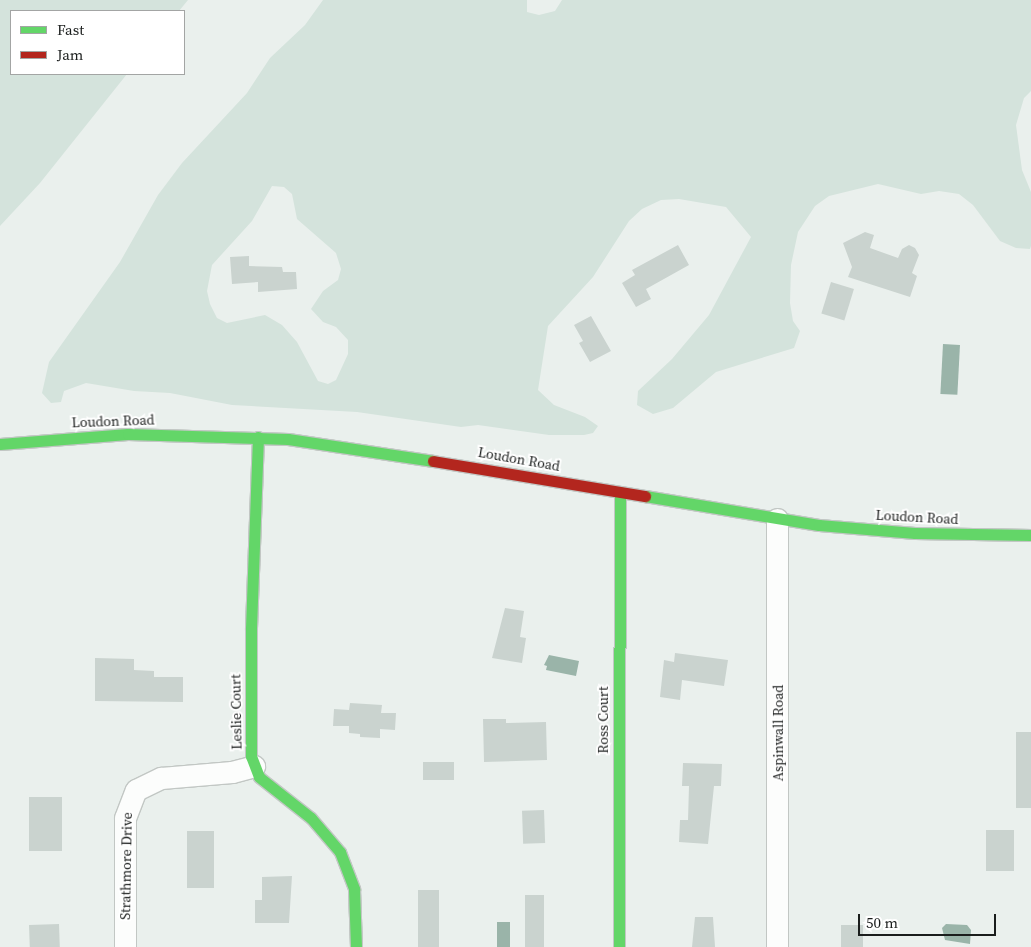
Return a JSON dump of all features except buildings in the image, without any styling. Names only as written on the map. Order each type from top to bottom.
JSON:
[{"type":"main road","name":"Loudon Road","points":[[0,444],[128,434],[258,437],[356,448],[778,519],[915,533],[1031,535]]},
{"type":"main road","name":"Leslie Court","points":[[258,437],[250,727],[254,766],[259,777],[311,818],[340,852],[354,889],[356,947]]},
{"type":"main road","name":"Ross Court","points":[[619,947],[620,492]]},
{"type":"street","name":"Aspinwall Road","points":[[777,947],[778,519]]},
{"type":"street","name":"Strathmore Drive","points":[[125,947],[125,818],[136,790],[161,778],[232,772],[254,766]]},
{"type":"shaded area","points":[[0,0],[188,0],[180,10],[10,10],[10,75],[126,75],[40,183],[0,226]]},
{"type":"shaded area","points":[[323,0],[527,0],[527,12],[539,15],[555,11],[562,0],[1031,0],[1031,91],[1024,98],[1016,125],[1022,170],[1031,192],[1031,246],[1030,249],[1016,248],[1000,241],[973,205],[959,194],[939,191],[921,194],[878,184],[829,196],[815,206],[798,232],[791,265],[790,303],[793,321],[800,331],[794,348],[716,372],[673,408],[653,414],[637,405],[638,391],[672,359],[709,315],[751,237],[726,207],[679,199],[661,200],[642,209],[629,221],[593,277],[548,326],[538,390],[554,405],[585,417],[598,426],[593,433],[584,435],[549,435],[478,425],[461,427],[357,412],[232,405],[170,393],[134,391],[86,383],[64,391],[61,402],[51,403],[42,393],[49,362],[120,262],[158,195],[182,163],[247,93],[270,58],[305,25]],"holes":[[[272,186],[284,187],[292,194],[297,219],[336,253],[341,269],[338,280],[323,291],[311,309],[323,322],[336,327],[348,340],[348,354],[336,380],[328,384],[318,381],[297,342],[282,325],[265,315],[227,323],[217,318],[210,304],[207,291],[212,265],[252,221]]]},
{"type":"shaded area","points":[[943,344],[960,345],[957,395],[940,394]]},
{"type":"shaded area","points":[[549,655],[579,661],[576,676],[546,670],[547,666],[544,665]]},
{"type":"shaded area","points":[[497,922],[510,922],[510,947],[497,947]]},
{"type":"shaded area","points":[[946,924],[967,925],[971,930],[970,944],[945,940],[942,928]]},
{"type":"traffic: fast","points":[[0,444],[128,434],[288,439],[433,461]]},
{"type":"traffic: fast","points":[[258,437],[251,629],[251,756],[259,777],[311,818],[340,852],[354,889],[356,947]]},
{"type":"traffic: fast","points":[[619,947],[620,492]]},
{"type":"traffic: fast","points":[[645,496],[819,525],[915,533],[1031,535]]},
{"type":"traffic: jam","points":[[433,461],[645,496]]}]
